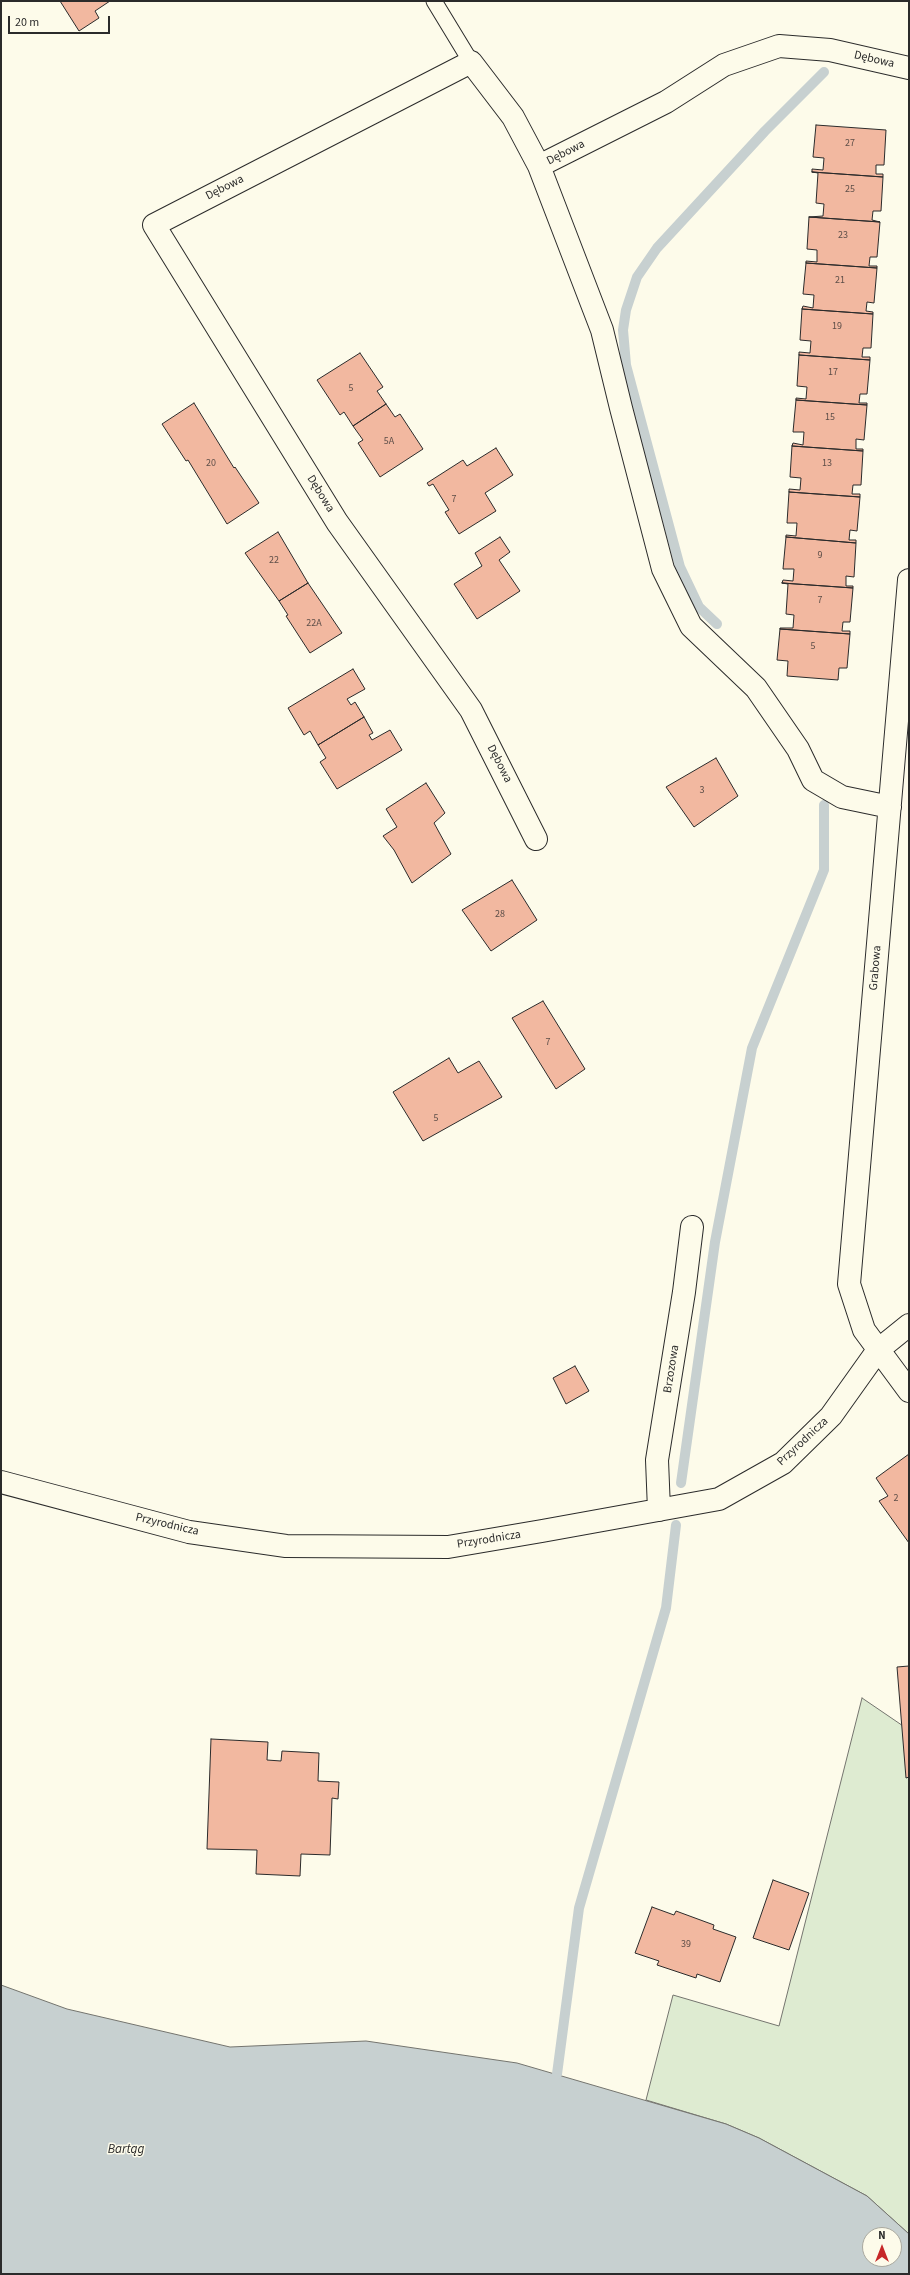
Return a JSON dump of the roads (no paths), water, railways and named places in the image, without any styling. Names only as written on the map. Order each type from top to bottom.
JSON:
[{"type":"street","name":"Dębowa","points":[[536,839],[471,710],[337,522],[154,225],[471,62],[513,117],[539,166],[666,102],[724,65],[779,46],[830,50],[909,68]]},
{"type":"street","points":[[539,166],[602,330],[663,569],[691,626],[756,688],[798,749],[813,780],[842,797],[890,807]]},
{"type":"street","name":"Grabowa","points":[[909,580],[849,1284],[864,1330],[909,1391]]},
{"type":"street","name":"Brzozowa","points":[[659,1510],[657,1460],[692,1227]]},
{"type":"street","name":"Przyrodnicza","points":[[1,1482],[189,1532],[286,1546],[448,1547],[719,1499],[783,1463],[831,1416],[878,1350],[909,1325]]},
{"type":"lane","points":[[434,1],[471,62]]},
{"type":"water","name":"Bartąg","points":[[1,1985],[67,2009],[230,2047],[366,2041],[517,2063],[726,2124],[759,2138],[867,2196],[901,2227],[862,2227],[862,2267],[902,2267],[902,2228],[909,2234],[909,2274],[1,2274]]},
{"type":"waterway","points":[[717,624],[699,607],[680,567],[626,365],[623,330],[626,310],[637,277],[657,248],[765,131],[824,72]]},
{"type":"waterway","points":[[681,1483],[715,1242],[752,1048],[824,870],[824,805]]},
{"type":"waterway","points":[[557,2074],[579,1908],[666,1608],[676,1525]]}]
